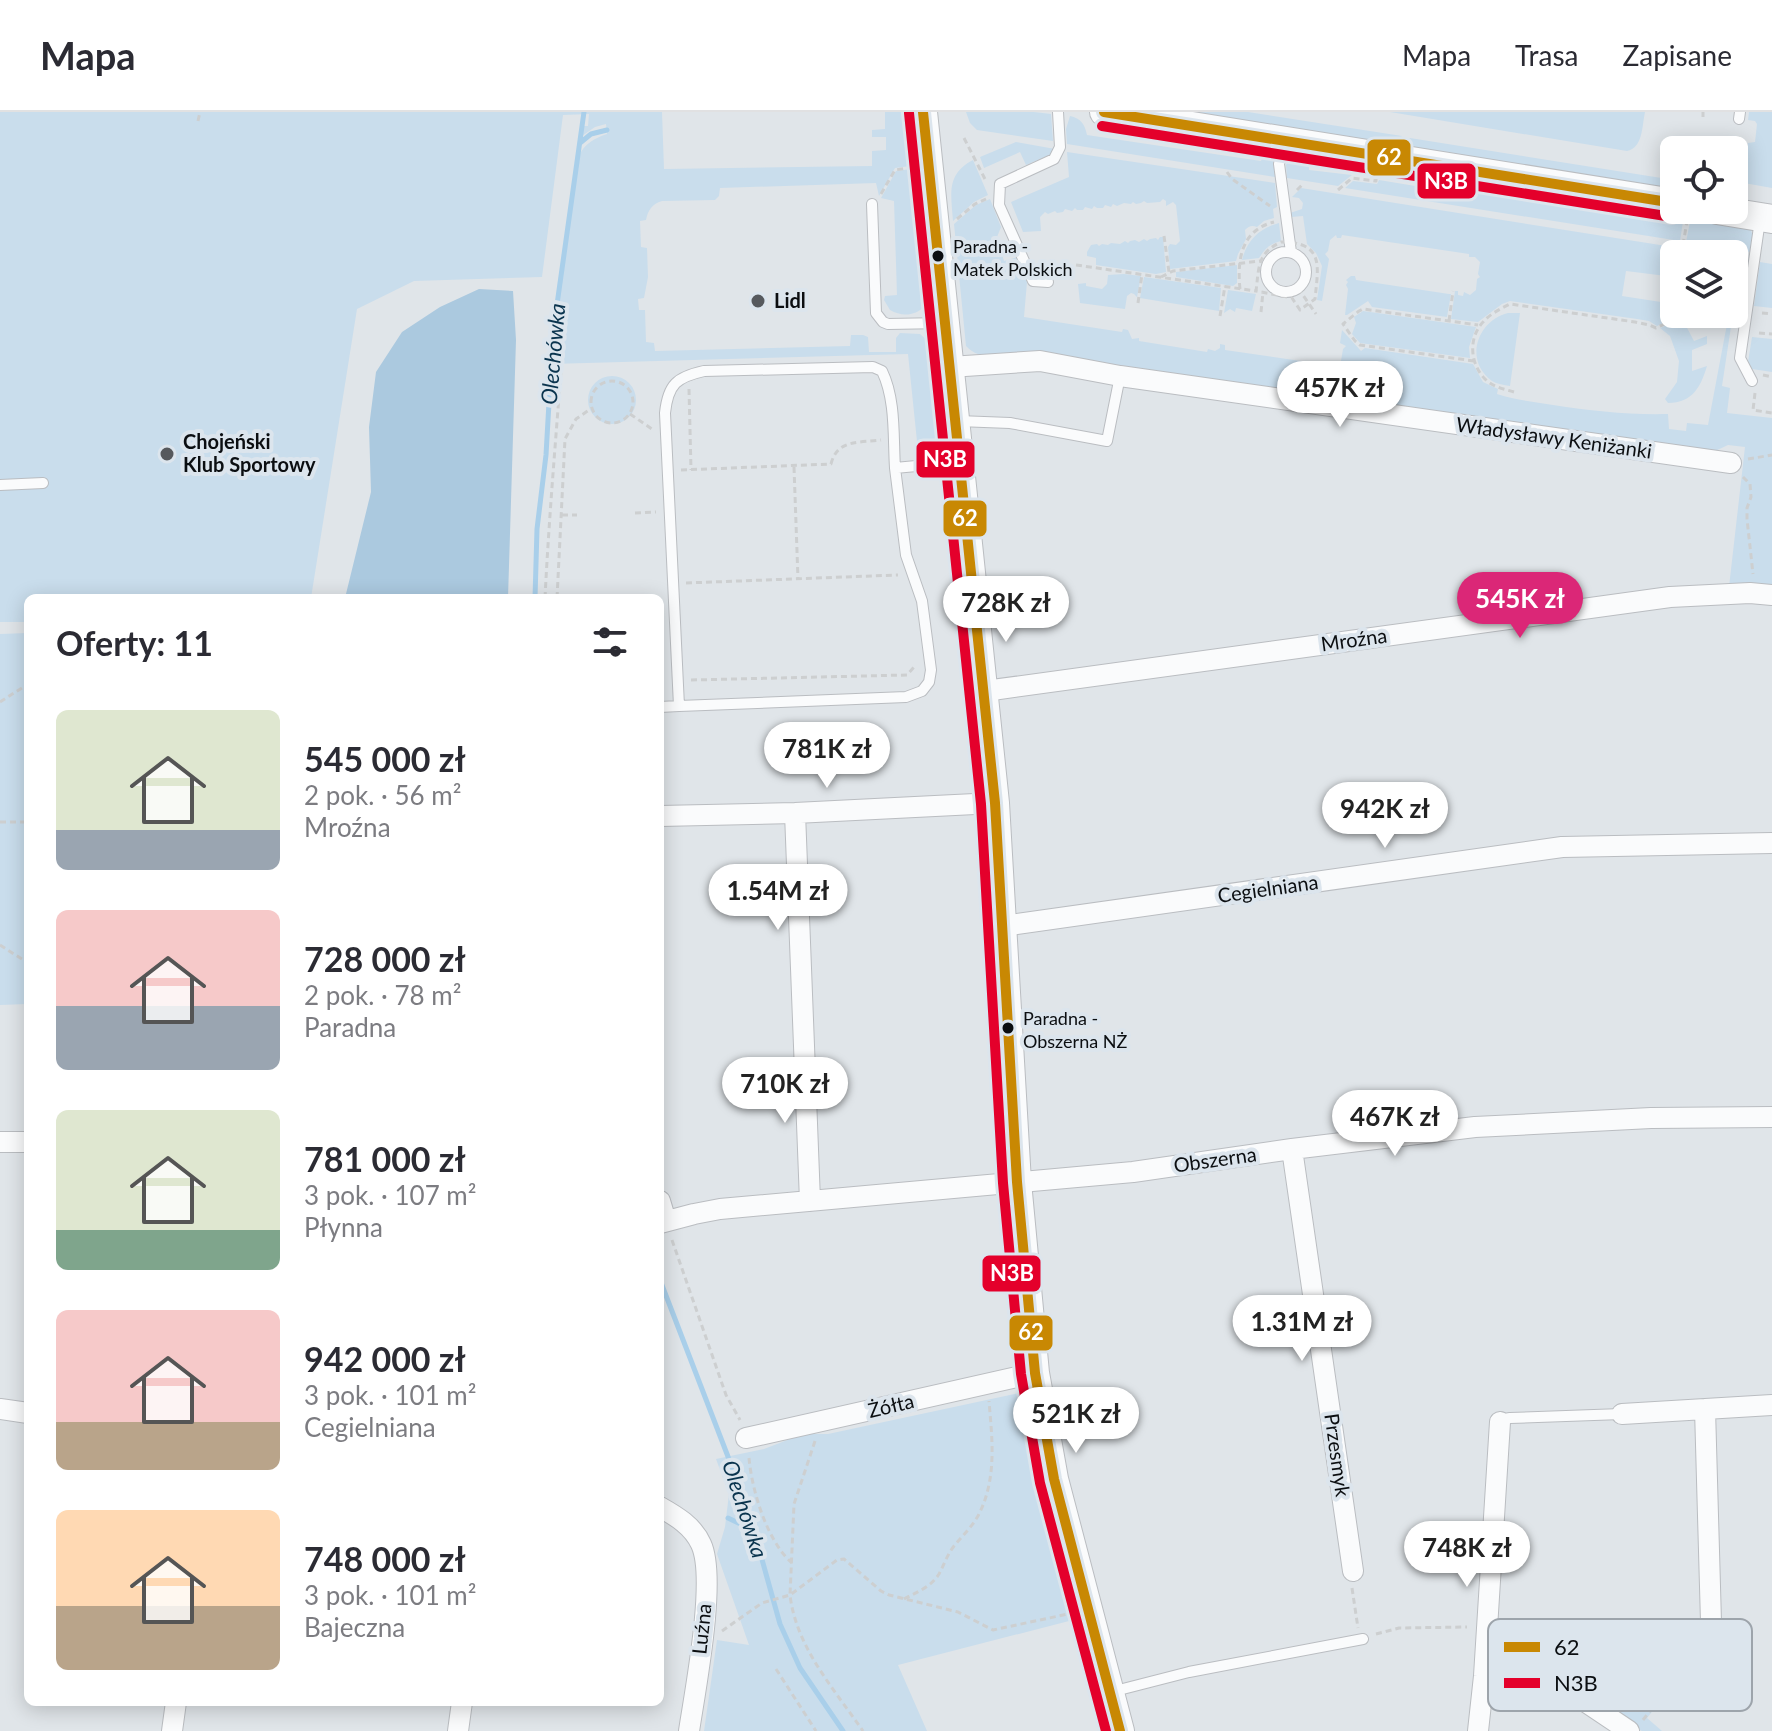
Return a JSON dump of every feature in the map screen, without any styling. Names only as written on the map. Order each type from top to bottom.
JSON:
[{"type":"street","points":[[923,112],[995,803],[1017,1182],[1035,1373],[1054,1479],[1120,1731]]},
{"type":"street","points":[[1104,112],[1660,201]]},
{"type":"street","name":"Władysławy Keniżanki","points":[[950,367],[1040,361],[1120,376],[1731,463]]},
{"type":"street","name":"Mroźna","points":[[985,691],[1670,597],[1764,594]]},
{"type":"street","points":[[664,816],[995,803]]},
{"type":"street","points":[[795,813],[810,1201]]},
{"type":"street","name":"Cegielniana","points":[[1003,926],[1562,847],[1772,843]]},
{"type":"street","name":"Obszerna","points":[[664,1215],[1133,1172],[1475,1127],[1651,1118],[1772,1117]]},
{"type":"street","points":[[0,1142],[24,1142]]},
{"type":"street","name":"Przesmyk","points":[[1292,1149],[1353,1571]]},
{"type":"street","name":"Żółta","points":[[746,1438],[1035,1373]]},
{"type":"street","points":[[1622,1414],[1772,1405]]},
{"type":"street","points":[[0,1409],[24,1412]]},
{"type":"street","points":[[1705,1409],[1711,1619]]},
{"type":"street","points":[[1478,1731],[1500,1422]]},
{"type":"street","name":"Luźna","points":[[664,1509],[692,1530],[702,1544],[706,1561],[702,1644],[689,1731]]},
{"type":"street","points":[[1484,1676],[1488,1676]]},
{"type":"street","points":[[172,1731],[175,1706]]},
{"type":"street","points":[[458,1731],[461,1706]]},
{"type":"street","points":[[1605,1711],[1634,1728]]},
{"type":"lane","points":[[1048,282],[1033,281],[999,205],[1000,184],[1054,159],[1060,147],[1058,112]]},
{"type":"lane","points":[[1285,140],[1279,164],[1290,247],[1306,266],[1306,276],[1298,288],[1277,290],[1268,280],[1266,271],[1272,258],[1290,247]]},
{"type":"lane","points":[[872,204],[875,306],[879,318],[894,325],[945,323]]},
{"type":"lane","points":[[1752,381],[1740,358],[1766,218]]},
{"type":"lane","points":[[664,707],[906,697],[922,691],[929,682],[931,670],[922,601],[906,555],[890,400],[882,371],[873,367],[704,371],[685,375],[674,385],[666,401],[665,413],[679,706]]},
{"type":"lane","points":[[956,421],[1010,423],[1107,441],[1120,376]]},
{"type":"lane","points":[[895,468],[960,462]]},
{"type":"lane","points":[[0,485],[43,483]]},
{"type":"lane","points":[[1500,1422],[1510,1418],[1622,1414]]},
{"type":"lane","points":[[1109,1693],[1189,1672],[1361,1639]]},
{"type":"path","points":[[198,121],[200,112]]},
{"type":"path","points":[[964,138],[988,186]]},
{"type":"path","points":[[872,204],[880,197],[895,170],[915,167]]},
{"type":"path","points":[[1227,172],[1275,212],[1278,221],[1252,233],[1242,250],[1240,289]]},
{"type":"path","points":[[1338,190],[1352,178],[1376,179]]},
{"type":"path","points":[[1275,212],[1303,184]]},
{"type":"path","points":[[950,226],[975,204],[992,196]]},
{"type":"path","points":[[1164,236],[1169,272]]},
{"type":"path","points":[[1076,265],[1142,274],[1240,289],[1263,292],[1292,298],[1300,310],[1315,299],[1319,270],[1317,262],[1307,248],[1290,247],[1281,242],[1271,247],[1260,261],[1256,291]]},
{"type":"path","points":[[1161,277],[1169,272],[1260,261]]},
{"type":"path","points":[[1138,303],[1142,274]]},
{"type":"path","points":[[1220,316],[1225,286]]},
{"type":"path","points":[[1298,288],[1316,314]]},
{"type":"path","points":[[1449,321],[1453,291]]},
{"type":"path","points":[[1261,312],[1263,292]]},
{"type":"path","points":[[1514,392],[1498,388],[1486,380],[1472,356],[1480,326],[1494,312],[1513,304],[1635,322],[1656,328],[1660,326]]},
{"type":"path","points":[[1474,361],[1360,345],[1343,324],[1363,309],[1480,326]]},
{"type":"path","points":[[545,594],[561,352]]},
{"type":"path","points":[[1752,381],[1755,387],[1753,410],[1772,413]]},
{"type":"path","points":[[604,382],[620,382],[631,392],[633,407],[630,414],[617,422],[601,420],[592,408],[593,392],[604,382]]},
{"type":"path","points":[[691,470],[689,387],[692,385]]},
{"type":"path","points":[[557,594],[565,439],[576,419],[592,408]]},
{"type":"path","points":[[677,470],[831,464],[834,454],[846,445],[893,439]]},
{"type":"path","points":[[1731,463],[1772,455]]},
{"type":"path","points":[[1731,463],[1750,484],[1747,519],[1764,594]]},
{"type":"path","points":[[794,466],[798,579]]},
{"type":"path","points":[[635,513],[659,512]]},
{"type":"path","points":[[562,515],[577,515]]},
{"type":"path","points":[[682,583],[893,575]]},
{"type":"path","points":[[687,676],[691,680],[907,675],[916,660]]},
{"type":"path","points":[[0,702],[24,687]]},
{"type":"path","points":[[0,822],[24,822]]},
{"type":"path","points":[[0,945],[24,960]]},
{"type":"path","points":[[664,1221],[726,1395],[742,1426],[751,1475],[771,1537],[782,1555],[792,1563]]},
{"type":"path","points":[[904,1599],[927,1587],[937,1577],[952,1548],[980,1512],[991,1475],[993,1450],[987,1384]]},
{"type":"path","points":[[821,1422],[794,1504],[792,1610],[809,1654],[863,1731]]},
{"type":"path","points":[[702,1644],[762,1603],[790,1595],[837,1560],[844,1559],[881,1591],[958,1612],[993,1630],[1074,1613]]},
{"type":"path","points":[[1353,1571],[1350,1575],[1361,1639],[1399,1628],[1487,1627]]},
{"type":"path","points":[[776,1669],[816,1731]]},
{"type":"path","points":[[1634,1728],[1648,1711]]},
{"type":"shaded area","name":"Chojeński Klub Sportowy","points":[[0,112],[662,112],[664,169],[872,166],[872,151],[886,150],[886,137],[872,137],[872,130],[885,129],[885,112],[904,112],[910,166],[895,168],[879,196],[876,183],[720,188],[715,200],[662,201],[656,204],[649,210],[646,220],[640,221],[641,247],[647,248],[648,277],[644,298],[638,299],[639,310],[645,310],[646,342],[654,343],[655,351],[850,346],[851,335],[863,335],[868,337],[869,352],[896,352],[896,338],[900,333],[920,334],[928,341],[939,449],[918,451],[908,354],[551,364],[579,156],[590,142],[607,134],[606,124],[582,136],[583,126],[588,126],[589,114],[563,115],[542,277],[414,281],[357,309],[312,594],[24,594],[24,622],[0,622]]},
{"type":"shaded area","points":[[966,112],[1051,114],[1053,141],[977,130]]},
{"type":"shaded area","points":[[1166,112],[1248,112],[1402,136],[1390,148]]},
{"type":"shaded area","points":[[1390,112],[1645,112],[1639,141],[1627,151]]},
{"type":"shaded area","points":[[1749,112],[1772,112],[1772,188],[1748,184],[1748,143],[1755,142],[1757,124],[1748,120]]},
{"type":"shaded area","points":[[1070,116],[1082,122],[1087,135],[1261,161],[1266,148],[1272,150],[1275,177],[1067,144],[1066,129]]},
{"type":"shaded area","points":[[1410,138],[1660,178],[1660,190],[1395,149]]},
{"type":"shaded area","points":[[1016,142],[1055,149],[1052,154],[1026,165],[1020,152],[984,168],[980,157]]},
{"type":"shaded area","points":[[1067,152],[1275,183],[1277,207],[1273,209],[1274,218],[1245,230],[1246,239],[1236,261],[1170,269],[1168,247],[1180,241],[1176,205],[1173,202],[1166,206],[1163,199],[1160,202],[1045,212],[1040,217],[1041,231],[1023,232],[1011,202],[1069,177]]},
{"type":"shaded area","points":[[1292,153],[1304,155],[1309,170],[1352,175],[1338,186],[1287,178],[1286,165]]},
{"type":"shaded area","points":[[973,160],[988,195],[974,202],[953,221],[951,194],[954,178]]},
{"type":"shaded area","points":[[911,169],[925,306],[913,314],[904,314],[890,310],[884,300],[885,296],[897,295],[894,201],[881,198],[896,171]]},
{"type":"shaded area","points":[[1379,180],[1476,196],[1488,184],[1660,211],[1660,224],[1683,224],[1680,240],[1345,188],[1353,181],[1377,184]]},
{"type":"shaded area","points":[[1301,188],[1660,245],[1660,275],[1626,271],[1622,296],[1660,302],[1660,325],[1510,301],[1478,322],[1451,319],[1455,291],[1463,296],[1464,292],[1470,295],[1476,290],[1480,262],[1475,257],[1342,235],[1330,240],[1325,254],[1329,259],[1322,301],[1317,300],[1322,266],[1307,244],[1303,216],[1291,217],[1290,213],[1302,209],[1303,203],[1299,198],[1292,197]]},
{"type":"shaded area","points":[[990,199],[1001,227],[997,237],[1004,261],[1018,257],[1027,282],[1024,317],[1122,332],[1123,329],[1128,330],[1132,339],[1139,338],[1139,341],[1207,352],[1208,349],[1215,351],[1220,348],[1220,344],[1225,345],[1225,350],[1328,365],[1341,361],[1346,346],[1340,343],[1342,330],[1361,351],[1365,348],[1473,364],[1483,382],[1498,389],[1497,394],[1582,409],[1668,414],[1669,429],[1686,431],[1687,423],[1708,425],[1726,328],[1731,328],[1722,386],[1730,388],[1727,413],[1772,418],[1772,588],[1729,587],[1745,447],[1728,445],[1711,453],[1678,450],[1034,352],[989,356],[973,352],[966,346],[954,224],[976,205]]},
{"type":"shaded area","points":[[1279,223],[1281,241],[1268,247],[1259,258],[1242,260],[1255,236]]},
{"type":"shaded area","points":[[1690,224],[1748,224],[1754,240],[1751,252],[1748,252],[1748,240],[1686,240]]},
{"type":"shaded area","points":[[1163,237],[1166,272],[1156,274],[1096,265],[1096,258],[1087,256],[1091,245],[1158,240]]},
{"type":"shaded area","points":[[1760,262],[1772,264],[1772,308],[1754,306]]},
{"type":"shaded area","points":[[1237,265],[1237,283],[1233,286],[1176,277],[1176,272]]},
{"type":"shaded area","points":[[1108,275],[1141,276],[1137,297],[1131,293],[1127,296],[1125,309],[1080,303],[1078,284],[1086,283],[1086,286],[1102,289],[1107,284]]},
{"type":"shaded area","points":[[1355,276],[1356,280],[1451,294],[1447,317],[1372,307],[1368,301],[1345,315],[1346,280]]},
{"type":"shaded area","points":[[1144,277],[1221,288],[1219,311],[1140,298]]},
{"type":"shaded area","points":[[479,289],[513,291],[516,340],[508,594],[346,594],[371,492],[369,427],[376,372],[402,332],[440,307]]},
{"type":"shaded area","points":[[1228,290],[1256,294],[1252,311],[1236,308],[1235,312],[1230,309],[1224,313]]},
{"type":"shaded area","points":[[1363,311],[1476,327],[1469,347],[1470,358],[1360,343],[1352,334],[1356,323],[1354,317]]},
{"type":"shaded area","points":[[1520,313],[1510,386],[1494,382],[1483,372],[1476,352],[1482,332],[1498,317]]},
{"type":"shaded area","points":[[1660,328],[1687,328],[1694,341],[1707,336],[1707,344],[1692,350],[1692,371],[1707,366],[1690,397],[1668,403],[1665,399],[1677,382],[1679,361],[1670,336]]},
{"type":"shaded area","points":[[1752,337],[1772,339],[1772,372],[1752,369],[1748,362]]},
{"type":"shaded area","points":[[612,376],[621,377],[629,383],[635,391],[635,409],[629,417],[621,423],[612,424],[603,423],[595,417],[589,409],[588,400],[589,391],[595,383],[603,377]]},
{"type":"shaded area","points":[[24,633],[24,1004],[0,1005],[0,634]]},
{"type":"shaded area","points":[[1019,1393],[1031,1467],[1069,1621],[898,1665],[927,1731],[704,1731],[717,1640],[749,1645],[717,1554],[725,1527],[729,1494],[716,1459],[764,1449],[803,1434],[828,1434]]},
{"type":"shaded area","points":[[1602,1711],[1653,1711],[1647,1718],[1662,1731],[1642,1731]]},
{"type":"waterway","name":"Olechówka","points":[[535,594],[537,529],[546,455],[553,333],[584,112]]},
{"type":"waterway","points":[[580,143],[591,134],[607,130]]},
{"type":"waterway","name":"Olechówka","points":[[664,1290],[747,1506],[780,1624],[800,1668],[843,1731]]},
{"type":"waterway","points":[[728,1518],[753,1530]]},
{"type":"transit line","name":"62","points":[[923,112],[995,803],[1017,1182],[1035,1373],[1054,1479],[1120,1731]]},
{"type":"transit line","name":"62","points":[[1104,112],[1660,201]]},
{"type":"transit line","name":"N3B","points":[[909,113],[981,804],[1003,1183],[1021,1374],[1040,1483],[1106,1731]]},
{"type":"transit line","name":"N3B","points":[[1102,126],[1660,215]]},
{"type":"place","name":"Paradna - Matek Polskich","points":[[938,256]]},
{"type":"place","name":"Lidl","points":[[758,301]]},
{"type":"place","name":"Chojeński Klub Sportowy","points":[[167,454]]},
{"type":"place","name":"Paradna - Obszerna NŻ","points":[[1008,1028]]}]
